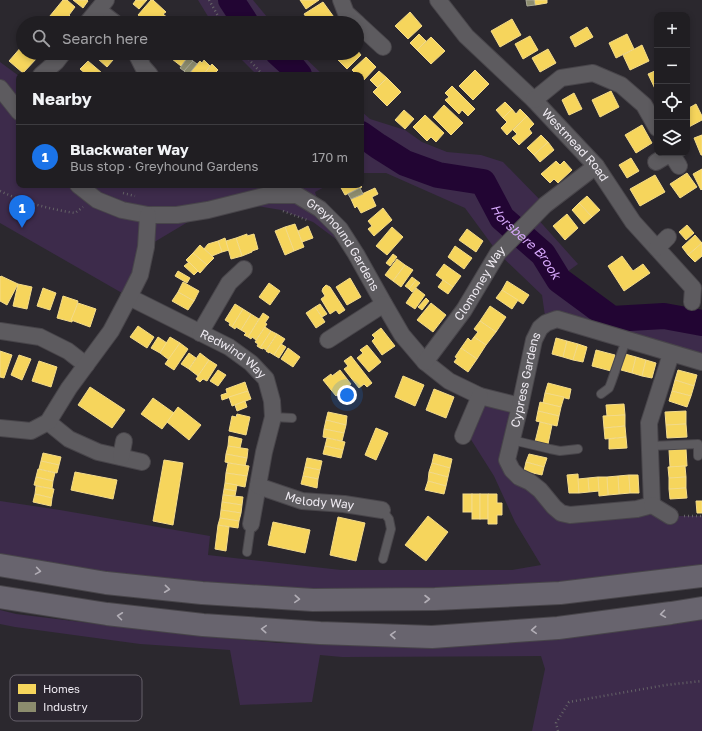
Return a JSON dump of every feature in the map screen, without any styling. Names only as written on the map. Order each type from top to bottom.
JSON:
[{"type":"highway","points":[[0,565],[106,583],[202,593],[313,600],[435,599],[560,593],[702,576]]},
{"type":"highway","points":[[0,597],[107,614],[203,625],[320,633],[432,636],[558,628],[702,608]]},
{"type":"street","points":[[341,0],[346,13],[349,16]]},
{"type":"street","name":"Westmead Road","points":[[438,0],[466,36],[534,100],[596,166],[633,222],[693,288],[692,302]]},
{"type":"street","points":[[93,16],[102,5],[110,16]]},
{"type":"street","points":[[364,26],[376,31],[383,47]]},
{"type":"street","points":[[44,72],[58,60]]},
{"type":"street","points":[[140,60],[148,72]]},
{"type":"street","points":[[534,100],[561,78],[593,73],[621,85],[644,105],[654,123]]},
{"type":"street","points":[[0,88],[16,103]]},
{"type":"street","points":[[656,162],[671,153],[679,166]]},
{"type":"street","name":"Clomoney Way","points":[[425,362],[464,310],[498,253],[545,205],[596,166]]},
{"type":"street","name":"Greyhound Gardens","points":[[82,188],[97,200],[122,210],[148,215],[177,215],[208,210],[268,195],[298,195],[320,209],[340,229],[402,335],[425,362],[449,381],[480,396],[520,406]]},
{"type":"street","points":[[0,428],[31,432],[48,422],[69,388],[111,331],[129,298],[140,275],[145,254],[148,215]]},
{"type":"street","points":[[657,248],[668,237]]},
{"type":"street","points":[[200,333],[224,278],[244,269]]},
{"type":"street","name":"Redwind Way","points":[[129,298],[229,347],[251,363],[266,379],[272,401],[273,417],[264,452],[251,524]]},
{"type":"street","points":[[328,340],[384,304]]},
{"type":"street","name":"Cypress Gardens","points":[[652,504],[637,509],[570,515],[561,513],[554,508],[540,490],[530,482],[519,477],[512,470],[507,460],[534,340],[540,328],[546,323],[557,319],[702,362]]},
{"type":"street","points":[[0,331],[40,337],[68,351],[86,364]]},
{"type":"street","points":[[670,516],[652,504],[648,423],[671,354]]},
{"type":"street","points":[[461,437],[480,396]]},
{"type":"street","points":[[48,422],[69,439],[98,452],[142,462]]},
{"type":"street","points":[[121,457],[124,441]]},
{"type":"street","name":"Melody Way","points":[[258,486],[302,501],[344,504],[374,504]]},
{"type":"lane","points":[[601,394],[609,388],[626,340]]},
{"type":"lane","points":[[273,417],[292,418]]},
{"type":"lane","points":[[512,440],[550,450],[560,451],[578,449]]},
{"type":"lane","points":[[650,446],[698,444],[698,456]]},
{"type":"lane","points":[[374,504],[389,519],[391,529],[383,559]]},
{"type":"lane","points":[[247,552],[251,524]]},
{"type":"path","points":[[209,0],[218,16]]},
{"type":"path","points":[[249,60],[260,72]]},
{"type":"path","points":[[281,210],[313,222]]},
{"type":"path","points":[[558,731],[556,723],[569,702],[702,680]]},
{"type":"shaded area","points":[[198,0],[253,0],[266,16],[208,16]]},
{"type":"shaded area","points":[[242,60],[307,60],[320,72],[254,72]]},
{"type":"shaded area","points":[[0,62],[16,74],[16,188],[322,188],[315,192],[320,209],[356,254],[313,222],[281,210],[238,203],[208,210],[146,247],[129,297],[0,223]]},
{"type":"shaded area","points":[[364,114],[370,119],[405,130],[422,142],[447,152],[481,155],[503,162],[545,205],[535,216],[578,264],[567,272],[614,308],[689,311],[702,316],[702,362],[546,323],[542,295],[498,253],[465,208],[386,173],[364,173]]},
{"type":"shaded area","points":[[480,396],[520,406],[507,460],[554,507],[637,509],[670,516],[702,516],[702,564],[679,569],[509,590],[323,591],[198,584],[38,565],[0,557],[0,501],[210,536],[208,555],[341,570],[512,570],[541,565],[515,522],[494,476],[470,438]]},
{"type":"shaded area","points":[[0,610],[16,614],[187,635],[280,643],[418,647],[702,614],[702,731],[532,731],[545,669],[541,656],[342,657],[320,655],[312,702],[240,705],[230,650],[140,644],[15,627],[0,624]]},
{"type":"building: Homes","points":[[63,0],[67,0],[75,7],[69,15],[70,16],[50,16]]},
{"type":"building: Homes","points":[[73,0],[87,0],[88,1],[83,8]]},
{"type":"building: Homes","points":[[136,0],[147,0],[139,9],[133,4]]},
{"type":"building: Homes","points":[[151,0],[153,0],[166,12],[163,14],[165,16],[138,15]]},
{"type":"building: Homes","points":[[300,0],[319,0],[306,9]]},
{"type":"building: Homes","points":[[534,0],[547,0],[547,3],[535,5]]},
{"type":"building: Homes","points":[[323,2],[333,16],[305,16],[304,14]]},
{"type":"building: Homes","points":[[410,12],[422,26],[408,39],[395,26]]},
{"type":"building: Homes","points":[[512,19],[521,35],[500,47],[491,31]]},
{"type":"building: Homes","points":[[587,27],[593,37],[575,47],[570,37]]},
{"type":"building: Homes","points":[[419,34],[426,41],[417,50],[410,43]]},
{"type":"building: Homes","points":[[627,34],[634,49],[616,58],[609,43]]},
{"type":"building: Homes","points":[[530,36],[538,50],[523,59],[515,44]]},
{"type":"building: Homes","points":[[431,37],[445,51],[431,64],[417,50]]},
{"type":"building: Homes","points":[[642,45],[649,61],[630,70],[623,55]]},
{"type":"building: Homes","points":[[548,49],[556,63],[540,72],[532,58]]},
{"type":"building: Homes","points":[[16,53],[16,60],[35,60],[24,72],[22,72],[9,61]]},
{"type":"building: Homes","points":[[366,57],[376,67],[364,80],[364,72],[354,72],[352,70]]},
{"type":"building: Homes","points":[[99,60],[113,60],[107,67]]},
{"type":"building: Homes","points":[[173,60],[186,60],[181,66]]},
{"type":"building: Homes","points":[[204,60],[210,66],[205,72],[191,72],[200,61],[202,63]]},
{"type":"building: Homes","points":[[338,60],[356,60],[347,69]]},
{"type":"building: Homes","points":[[88,61],[101,72],[84,72],[80,69]]},
{"type":"building: Homes","points":[[212,64],[218,70],[216,72],[205,72]]},
{"type":"building: Homes","points":[[475,70],[489,84],[473,100],[459,86]]},
{"type":"building: Homes","points":[[379,71],[387,78],[377,87],[370,80]]},
{"type":"building: Homes","points":[[654,71],[654,87],[648,74]]},
{"type":"building: Homes","points":[[387,78],[401,92],[387,106],[373,92]]},
{"type":"building: Homes","points":[[452,86],[475,109],[468,116],[462,110],[459,114],[445,100],[449,97],[445,93]]},
{"type":"building: Homes","points":[[611,91],[619,107],[600,117],[592,100]]},
{"type":"building: Homes","points":[[574,93],[582,109],[569,115],[562,100]]},
{"type":"building: Homes","points":[[505,102],[512,109],[503,118],[496,110]]},
{"type":"building: Homes","points":[[696,104],[702,116],[702,120],[690,126],[690,120],[690,107]]},
{"type":"building: Homes","points":[[444,105],[463,123],[451,135],[433,117]]},
{"type":"building: Homes","points":[[512,109],[516,114],[520,109],[527,116],[507,135],[501,128],[507,122],[503,118]]},
{"type":"building: Homes","points":[[404,110],[414,119],[405,129],[395,120]]},
{"type":"building: Homes","points":[[425,115],[444,133],[436,142],[431,137],[427,141],[413,127]]},
{"type":"building: Homes","points":[[527,116],[534,124],[529,129],[532,133],[519,145],[512,138],[517,134],[513,130]]},
{"type":"building: Homes","points":[[642,125],[652,143],[636,153],[625,135]]},
{"type":"building: Homes","points":[[541,135],[548,142],[534,155],[527,148]]},
{"type":"building: Homes","points":[[702,135],[702,155],[701,155],[694,138]]},
{"type":"building: Homes","points":[[548,142],[554,150],[540,162],[534,155]]},
{"type":"building: Homes","points":[[631,158],[639,171],[627,178],[619,165]]},
{"type":"building: Homes","points":[[556,161],[560,165],[564,161],[572,170],[558,183],[554,179],[550,183],[541,174]]},
{"type":"building: Homes","points":[[702,169],[702,189],[701,190],[693,174]]},
{"type":"building: Homes","points":[[687,173],[697,187],[680,198],[670,184]]},
{"type":"building: Homes","points":[[655,175],[665,192],[640,206],[630,189]]},
{"type":"building: Homes","points":[[341,188],[360,188],[345,195]]},
{"type":"building: Homes","points":[[375,188],[378,194],[372,197],[376,206],[361,213],[357,206],[355,208],[351,199]]},
{"type":"building: Homes","points":[[587,196],[600,210],[592,217],[579,203]]},
{"type":"building: Homes","points":[[579,203],[592,217],[584,224],[572,210]]},
{"type":"building: Homes","points":[[383,208],[392,220],[374,236],[368,229],[372,226],[368,221]]},
{"type":"building: Homes","points":[[567,214],[578,228],[565,240],[553,226]]},
{"type":"building: Homes","points":[[295,224],[304,247],[294,251],[285,227]]},
{"type":"building: Homes","points":[[687,225],[694,233],[686,240],[679,232]]},
{"type":"building: Homes","points":[[308,226],[313,238],[302,242],[298,231]]},
{"type":"building: Homes","points":[[285,227],[294,251],[285,255],[275,231]]},
{"type":"building: Homes","points":[[392,227],[403,237],[387,255],[376,246]]},
{"type":"building: Homes","points":[[467,229],[483,241],[476,252],[459,240]]},
{"type":"building: Homes","points":[[247,234],[247,236],[254,234],[258,249],[242,256],[236,238]]},
{"type":"building: Homes","points":[[695,235],[702,243],[688,255],[682,247]]},
{"type":"building: Homes","points":[[225,238],[229,250],[222,252],[218,241]]},
{"type":"building: Homes","points":[[236,238],[242,256],[231,259],[226,241]]},
{"type":"building: Homes","points":[[218,241],[222,252],[212,256],[204,249],[208,244]]},
{"type":"building: Homes","points":[[702,243],[702,256],[695,262],[688,255]]},
{"type":"building: Homes","points":[[200,245],[214,258],[207,265],[193,253]]},
{"type":"building: Homes","points":[[455,246],[472,258],[464,269],[448,257]]},
{"type":"building: Homes","points":[[193,253],[207,265],[200,273],[186,260]]},
{"type":"building: Homes","points":[[393,254],[397,257],[390,266],[386,263]]},
{"type":"building: Homes","points":[[622,256],[633,271],[643,264],[650,273],[624,291],[608,266]]},
{"type":"building: Homes","points":[[397,259],[405,265],[393,281],[385,275]]},
{"type":"building: Homes","points":[[189,262],[198,271],[194,275],[184,266]]},
{"type":"building: Homes","points":[[444,264],[461,276],[453,287],[436,275]]},
{"type":"building: Homes","points":[[405,265],[413,270],[401,287],[393,281]]},
{"type":"building: Homes","points":[[178,271],[190,278],[187,283],[175,276]]},
{"type":"building: Homes","points":[[1,276],[18,284],[7,305],[0,301]]},
{"type":"building: Homes","points":[[412,277],[416,280],[409,289],[405,286]]},
{"type":"building: Homes","points":[[350,278],[361,297],[347,305],[336,287]]},
{"type":"building: Homes","points":[[416,280],[420,283],[412,292],[409,289]]},
{"type":"building: Homes","points":[[443,280],[453,287],[448,294],[438,287]]},
{"type":"building: Homes","points":[[507,281],[529,295],[523,304],[502,290]]},
{"type":"building: Homes","points":[[183,282],[199,291],[194,301],[178,292]]},
{"type":"building: Homes","points":[[269,283],[280,291],[270,305],[259,297]]},
{"type":"building: Homes","points":[[18,284],[32,287],[27,309],[13,306]]},
{"type":"building: Homes","points":[[326,285],[330,287],[345,310],[339,314],[336,310],[330,314],[321,299],[325,296],[322,291]]},
{"type":"building: Homes","points":[[43,288],[56,293],[50,310],[37,306]]},
{"type":"building: Homes","points":[[416,288],[425,295],[415,309],[406,303]]},
{"type":"building: Homes","points":[[502,290],[518,300],[512,309],[496,298]]},
{"type":"building: Homes","points":[[178,292],[194,301],[188,310],[172,301]]},
{"type":"building: Homes","points":[[63,296],[78,301],[72,322],[57,318]]},
{"type":"building: Homes","points":[[426,298],[429,301],[422,310],[418,307]]},
{"type":"building: Homes","points":[[78,303],[96,309],[90,327],[71,320]]},
{"type":"building: Homes","points":[[431,303],[446,315],[433,332],[417,320]]},
{"type":"building: Homes","points":[[235,304],[243,309],[232,327],[229,325],[230,323],[225,320]]},
{"type":"building: Homes","points":[[320,304],[327,314],[322,317],[315,307]]},
{"type":"building: Homes","points":[[490,306],[506,317],[496,332],[480,321]]},
{"type":"building: Homes","points":[[315,307],[325,322],[316,328],[306,313]]},
{"type":"building: Homes","points":[[243,309],[251,314],[241,330],[236,327],[235,329],[232,327]]},
{"type":"building: Homes","points":[[263,313],[269,317],[265,323],[267,324],[256,340],[252,337],[251,339],[248,337]]},
{"type":"building: Homes","points":[[251,314],[259,319],[248,337],[244,335],[246,333],[241,330]]},
{"type":"building: Homes","points":[[480,321],[496,332],[486,345],[474,337],[478,332],[474,329]]},
{"type":"building: Homes","points":[[138,326],[154,337],[147,348],[130,337]]},
{"type":"building: Homes","points":[[265,327],[271,331],[260,348],[255,342]]},
{"type":"building: Homes","points":[[381,328],[395,346],[382,355],[372,341],[375,338],[372,335]]},
{"type":"building: Homes","points":[[271,331],[277,334],[266,350],[260,348]]},
{"type":"building: Homes","points":[[277,334],[285,339],[274,355],[266,351]]},
{"type":"building: Homes","points":[[158,337],[167,343],[160,353],[151,348]]},
{"type":"building: Homes","points":[[170,337],[180,343],[169,360],[160,353]]},
{"type":"building: Homes","points":[[474,337],[486,345],[477,359],[461,348],[468,338],[471,341]]},
{"type":"building: Homes","points":[[556,338],[567,341],[563,357],[552,354]]},
{"type":"building: Homes","points":[[567,341],[578,344],[573,360],[563,357]]},
{"type":"building: Homes","points":[[180,343],[188,349],[174,370],[165,364]]},
{"type":"building: Homes","points":[[281,344],[286,347],[279,358],[274,355]]},
{"type":"building: Homes","points":[[578,344],[587,347],[583,362],[573,360]]},
{"type":"building: Homes","points":[[367,345],[381,362],[369,372],[357,358],[363,353],[360,350]]},
{"type":"building: Homes","points":[[288,348],[300,357],[293,367],[281,359]]},
{"type":"building: Homes","points":[[461,348],[477,359],[468,372],[454,362],[457,358],[455,357]]},
{"type":"building: Homes","points":[[596,350],[615,355],[611,371],[592,366]]},
{"type":"building: Homes","points":[[0,351],[12,355],[4,378],[0,377]]},
{"type":"building: Homes","points":[[189,353],[196,358],[189,369],[181,364]]},
{"type":"building: Homes","points":[[200,353],[209,360],[198,376],[189,369]]},
{"type":"building: Homes","points":[[625,354],[636,357],[632,373],[621,370]]},
{"type":"building: Homes","points":[[19,355],[31,359],[22,380],[11,375]]},
{"type":"building: Homes","points":[[351,356],[372,383],[367,387],[364,384],[359,388],[344,369],[348,366],[344,361]]},
{"type":"building: Homes","points":[[636,357],[646,360],[642,376],[632,373]]},
{"type":"building: Homes","points":[[209,360],[217,365],[207,381],[203,379],[200,382],[196,379]]},
{"type":"building: Homes","points":[[646,360],[656,363],[652,378],[642,376]]},
{"type":"building: Homes","points":[[39,361],[57,367],[51,387],[32,381]]},
{"type":"building: Homes","points":[[218,370],[226,375],[218,386],[210,381]]},
{"type":"building: Homes","points":[[340,370],[351,384],[336,396],[323,380]]},
{"type":"building: Homes","points":[[678,370],[697,375],[694,386],[675,380]]},
{"type":"building: Homes","points":[[403,376],[424,385],[415,406],[395,397]]},
{"type":"building: Homes","points":[[675,380],[694,386],[691,396],[672,391]]},
{"type":"building: Homes","points":[[245,382],[248,391],[222,400],[221,395],[227,393],[226,389]]},
{"type":"building: Homes","points":[[548,383],[571,389],[569,399],[545,393]]},
{"type":"building: Homes","points":[[90,387],[125,410],[112,428],[78,405]]},
{"type":"building: Homes","points":[[434,389],[454,397],[446,418],[426,410]]},
{"type":"building: Homes","points":[[248,391],[251,399],[232,406],[229,397]]},
{"type":"building: Homes","points":[[672,391],[691,396],[687,407],[669,401]]},
{"type":"building: Homes","points":[[545,393],[564,397],[561,407],[543,403]]},
{"type":"building: Homes","points":[[153,398],[174,413],[162,429],[141,414]]},
{"type":"building: Homes","points":[[245,401],[247,407],[237,411],[235,405]]},
{"type":"building: Homes","points":[[540,402],[561,407],[559,416],[538,411]]},
{"type":"building: Homes","points":[[624,404],[625,415],[607,416],[606,405]]},
{"type":"building: Homes","points":[[178,407],[201,425],[189,440],[167,422]]},
{"type":"building: Homes","points":[[538,411],[559,416],[557,426],[536,421]]},
{"type":"building: Homes","points":[[686,411],[686,424],[666,425],[665,412]]},
{"type":"building: Homes","points":[[328,412],[347,416],[346,425],[326,420]]},
{"type":"building: Homes","points":[[237,414],[250,417],[246,435],[229,431],[232,416],[236,417]]},
{"type":"building: Homes","points":[[625,415],[625,426],[604,428],[603,416]]},
{"type":"building: Homes","points":[[326,420],[346,425],[344,433],[324,429]]},
{"type":"building: Homes","points":[[540,422],[552,425],[548,444],[535,442]]},
{"type":"building: Homes","points":[[686,424],[687,437],[667,438],[666,425]]},
{"type":"building: Homes","points":[[625,426],[626,437],[605,439],[604,428]]},
{"type":"building: Homes","points":[[376,428],[388,433],[376,460],[365,455]]},
{"type":"building: Homes","points":[[324,429],[344,433],[342,441],[323,437]]},
{"type":"building: Homes","points":[[229,436],[242,439],[240,448],[228,446]]},
{"type":"building: Homes","points":[[626,437],[627,448],[609,449],[609,439]]},
{"type":"building: Homes","points":[[327,438],[345,442],[343,450],[325,446]]},
{"type":"building: Homes","points":[[228,446],[248,449],[247,458],[226,454]]},
{"type":"building: Homes","points":[[325,446],[343,450],[341,458],[323,454]]},
{"type":"building: Homes","points":[[686,449],[687,466],[670,467],[669,450]]},
{"type":"building: Homes","points":[[43,453],[61,457],[59,465],[41,461]]},
{"type":"building: Homes","points":[[226,454],[247,458],[245,466],[225,462]]},
{"type":"building: Homes","points":[[434,454],[452,459],[450,468],[432,463]]},
{"type":"building: Homes","points":[[529,454],[547,458],[544,467],[526,462]]},
{"type":"building: Homes","points":[[307,458],[322,461],[320,470],[305,467]]},
{"type":"building: Homes","points":[[164,460],[183,463],[173,525],[153,521]]},
{"type":"building: Homes","points":[[41,461],[59,465],[57,473],[39,469]]},
{"type":"building: Homes","points":[[526,462],[544,467],[542,475],[524,471]]},
{"type":"building: Homes","points":[[228,463],[249,466],[247,476],[226,473]]},
{"type":"building: Homes","points":[[432,463],[450,468],[448,477],[429,472]]},
{"type":"building: Homes","points":[[685,466],[686,477],[669,478],[668,467]]},
{"type":"building: Homes","points":[[305,467],[320,470],[318,479],[303,476]]},
{"type":"building: Homes","points":[[38,469],[55,473],[53,481],[36,477]]},
{"type":"building: Homes","points":[[75,472],[117,480],[113,499],[71,490]]},
{"type":"building: Homes","points":[[429,472],[448,477],[446,486],[428,481]]},
{"type":"building: Homes","points":[[226,473],[247,476],[245,487],[225,483]]},
{"type":"building: Homes","points":[[578,474],[579,493],[569,493],[567,475]]},
{"type":"building: Homes","points":[[629,475],[630,493],[619,494],[618,476]]},
{"type":"building: Homes","points":[[629,475],[638,475],[639,493],[630,493]]},
{"type":"building: Homes","points":[[303,476],[318,479],[317,488],[301,484]]},
{"type":"building: Homes","points":[[618,476],[619,494],[608,495],[607,477]]},
{"type":"building: Homes","points":[[36,477],[53,481],[52,489],[34,485]]},
{"type":"building: Homes","points":[[598,477],[607,477],[608,495],[599,496]]},
{"type":"building: Homes","points":[[598,477],[599,491],[589,492],[588,478]]},
{"type":"building: Homes","points":[[686,477],[686,488],[669,489],[669,478]]},
{"type":"building: Homes","points":[[588,478],[589,492],[579,493],[578,479]]},
{"type":"building: Homes","points":[[428,481],[446,486],[444,494],[425,490]]},
{"type":"building: Homes","points":[[225,483],[237,485],[236,491],[224,489]]},
{"type":"building: Homes","points":[[36,486],[54,489],[52,498],[35,494]]},
{"type":"building: Homes","points":[[686,488],[687,498],[670,499],[669,489]]},
{"type":"building: Homes","points":[[224,489],[236,491],[235,496],[223,495]]},
{"type":"building: Homes","points":[[35,494],[52,498],[51,506],[33,502]]},
{"type":"building: Homes","points":[[463,494],[472,494],[472,512],[463,512]]},
{"type":"building: Homes","points":[[472,494],[480,494],[480,519],[472,519]]},
{"type":"building: Homes","points":[[480,494],[488,494],[488,519],[480,519]]},
{"type":"building: Homes","points":[[488,494],[497,494],[497,503],[502,503],[502,515],[497,515],[497,524],[488,524]]},
{"type":"building: Homes","points":[[223,495],[243,497],[242,505],[222,502]]},
{"type":"building: Homes","points":[[696,501],[702,501],[702,513],[697,513]]},
{"type":"building: Homes","points":[[222,502],[242,505],[241,513],[221,510]]},
{"type":"building: Homes","points":[[221,510],[241,513],[239,521],[220,518]]},
{"type":"building: Homes","points":[[428,516],[448,532],[426,561],[405,545]]},
{"type":"building: Homes","points":[[338,517],[365,523],[356,561],[330,555]]},
{"type":"building: Homes","points":[[220,518],[239,521],[238,528],[218,525]]},
{"type":"building: Homes","points":[[273,522],[310,530],[305,553],[268,545]]},
{"type":"building: Homes","points":[[218,525],[229,527],[226,551],[215,549]]},
{"type":"building: Industry","points":[[526,0],[534,0],[535,5],[527,6]]},
{"type":"building: Industry","points":[[186,60],[193,61],[184,71],[180,68]]},
{"type":"building: Industry","points":[[193,61],[197,64],[190,72],[184,71]]},
{"type":"building: Industry","points":[[360,188],[363,194],[351,199],[348,194]]},
{"type":"waterway","name":"Horsbere Brook","points":[[231,0],[241,16]]},
{"type":"waterway","name":"Horsbere Brook","points":[[286,60],[297,72]]},
{"type":"waterway","name":"Horsbere Brook","points":[[364,136],[405,163],[438,175],[483,182],[502,218],[543,254],[559,280],[612,319],[664,316],[702,323]]},
{"type":"place","name":"Blackwater Way","points":[[22,228]]}]
